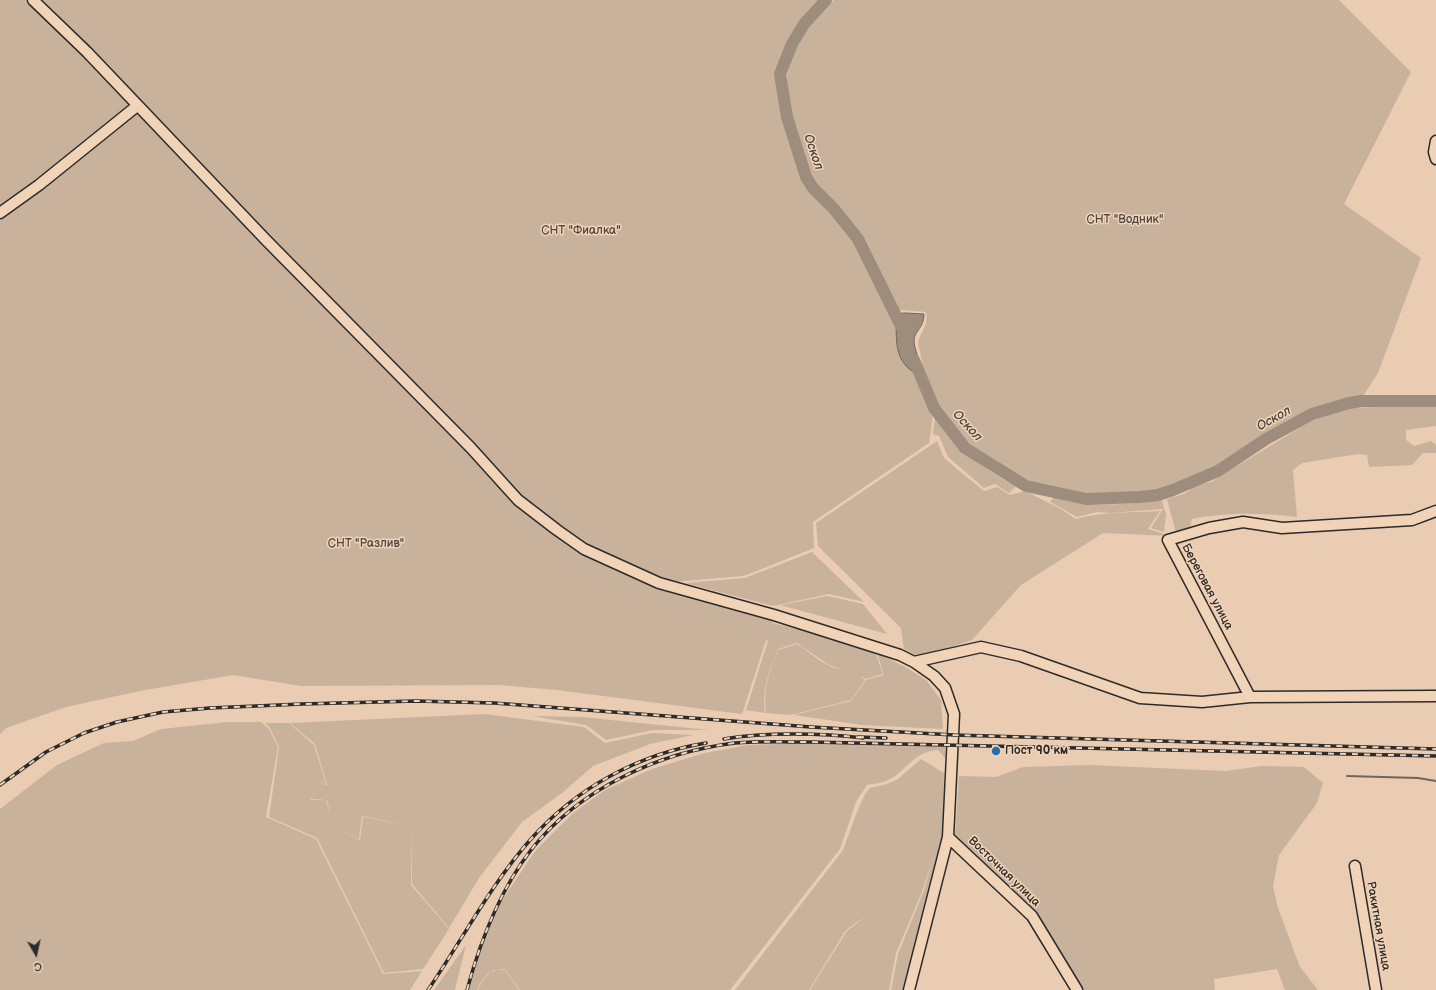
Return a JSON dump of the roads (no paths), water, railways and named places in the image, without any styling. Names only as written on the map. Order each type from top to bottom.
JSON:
[{"type":"street","points":[[34,0],[87,52],[137,106],[471,448],[518,500],[557,530],[584,549],[659,583],[774,615],[900,655],[914,662],[934,676],[945,688],[954,714],[948,837],[909,990]]},
{"type":"street","points":[[0,213],[39,185],[137,106]]},
{"type":"street","points":[[1436,141],[1434,152],[1436,159]]},
{"type":"street","name":"Береговая улица","points":[[1250,697],[1168,540],[1209,528],[1243,522],[1282,528],[1412,520],[1436,511]]},
{"type":"street","points":[[914,662],[959,650],[981,647],[1020,656],[1140,698],[1202,702],[1250,697],[1436,696]]},
{"type":"street","name":"Восточная улица","points":[[948,837],[1032,916],[1077,990]]},
{"type":"street","name":"Ракитная улица","points":[[1355,866],[1376,990]]},
{"type":"waterway","name":"Оскол","points":[[826,0],[804,24],[792,44],[780,74],[787,117],[806,177],[813,188],[834,209],[858,239],[902,328]]},
{"type":"waterway","name":"Оскол","points":[[914,360],[934,408],[965,448],[1026,486],[1086,499],[1140,497],[1158,495],[1173,490],[1218,471],[1266,439],[1312,414],[1349,403],[1361,401],[1436,401]]},
{"type":"waterway","points":[[1347,776],[1418,778],[1436,781]]},
{"type":"railway","points":[[0,785],[46,752],[84,733],[117,722],[163,712],[210,708],[416,701],[494,703],[811,727],[954,735],[1436,749]]},
{"type":"railway","points":[[724,739],[775,734],[830,735],[863,738]]},
{"type":"railway","points":[[858,737],[886,738]]},
{"type":"railway","points":[[467,990],[485,935],[501,899],[510,882],[531,850],[550,828],[572,809],[622,777],[678,755],[706,748],[744,742],[811,742],[1436,756]]},
{"type":"railway","points":[[428,990],[490,893],[516,856],[531,839],[568,804],[588,789],[633,765],[657,755],[706,743]]},
{"type":"place","name":"Пост 90 км","points":[[996,751]]},
{"type":"park label","name":"СНТ \"Водник\"","points":[[1125,220]]},
{"type":"park label","name":"СНТ \"Фиалка\"","points":[[581,231]]},
{"type":"park label","name":"СНТ \"Разлив\"","points":[[366,544]]}]
